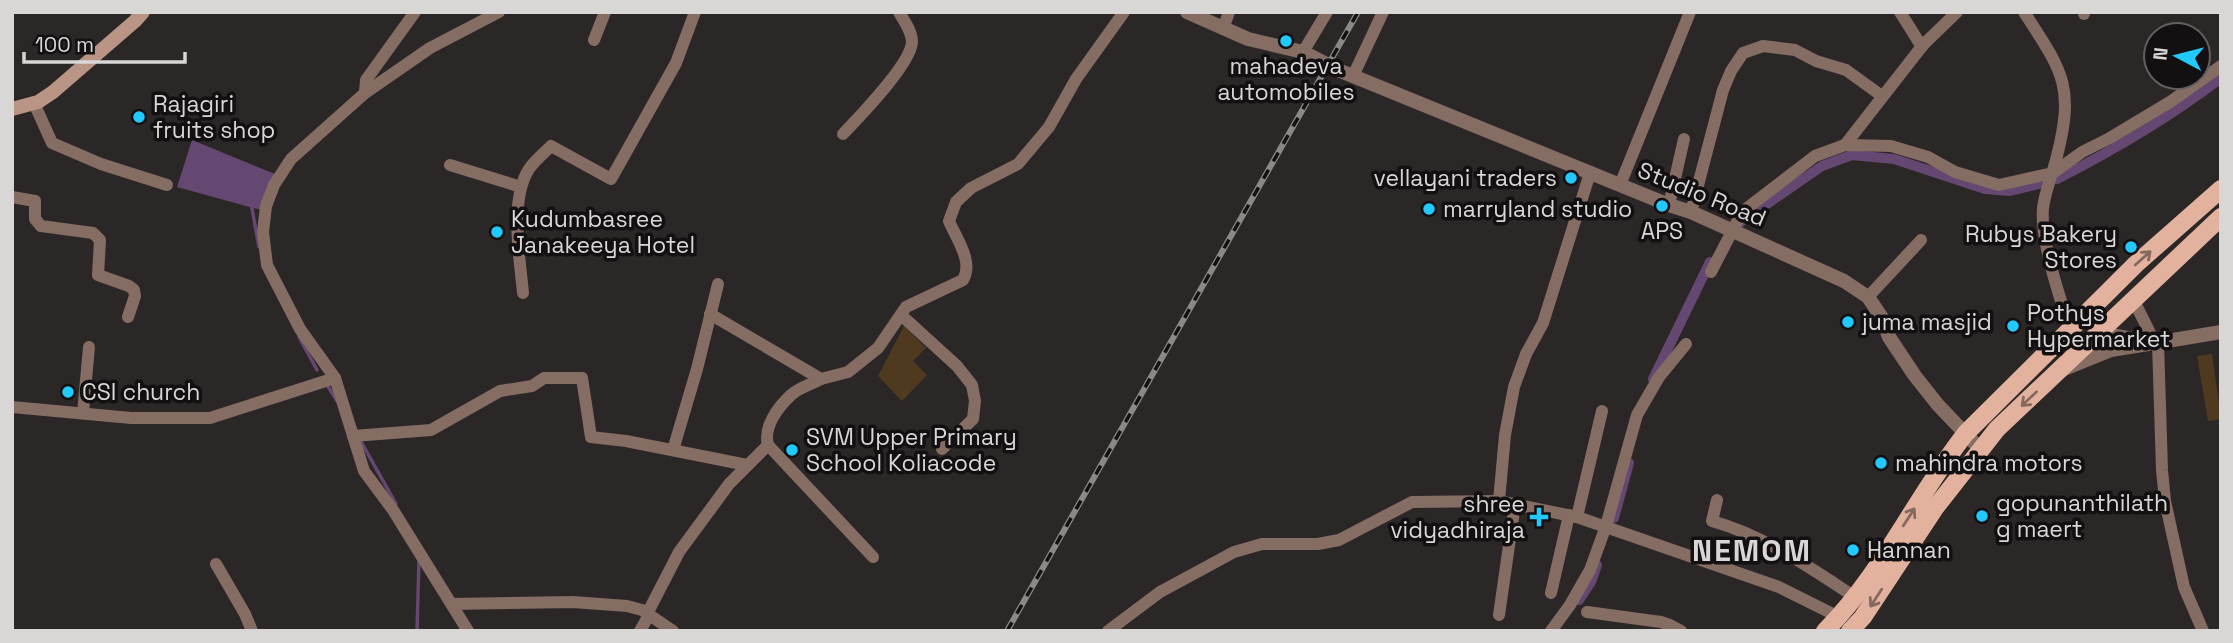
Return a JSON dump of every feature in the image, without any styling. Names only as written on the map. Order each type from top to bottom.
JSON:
[{"type":"main road","points":[[12,109],[34,103],[73,76],[143,12]]},
{"type":"main road","points":[[1845,624],[1855,597],[1966,433],[2136,264],[2221,188]]},
{"type":"main road","points":[[1825,631],[1863,617],[1935,508],[1997,429],[2221,217]]},
{"type":"main road","points":[[2076,323],[2100,333]]},
{"type":"street","points":[[365,93],[366,80],[415,12]]},
{"type":"street","points":[[468,631],[393,510],[364,471],[357,435],[335,378],[300,328],[267,265],[263,232],[266,206],[274,185],[291,159],[365,93],[430,48],[499,12]]},
{"type":"street","points":[[594,40],[605,12]]},
{"type":"street","points":[[523,293],[518,227],[521,187],[529,169],[551,146],[611,179],[676,63],[695,12]]},
{"type":"street","points":[[843,134],[875,102],[910,50],[912,39],[899,12]]},
{"type":"street","points":[[873,557],[768,445],[768,425],[791,394],[821,379],[848,372],[878,348],[906,307],[963,280],[968,272],[968,264],[949,220],[957,202],[971,188],[1018,164],[1049,127],[1076,79],[1124,12]]},
{"type":"street","name":"Studio Road","points":[[1187,12],[1248,39],[1303,52],[1338,70],[1691,212],[1844,281],[1868,297],[1882,318],[1889,337],[1915,376],[1981,450]]},
{"type":"street","points":[[1223,29],[1229,12]]},
{"type":"street","points":[[1303,52],[1327,12]]},
{"type":"street","points":[[1353,76],[1383,12]]},
{"type":"street","points":[[1620,185],[1690,12]]},
{"type":"street","points":[[1900,12],[1922,47]]},
{"type":"street","points":[[1845,145],[1922,47],[1957,12]]},
{"type":"street","points":[[2024,12],[2055,61],[2064,89],[2066,119],[2043,209],[2046,243],[2076,323]]},
{"type":"street","points":[[1691,212],[1723,90],[1743,53],[1763,46],[1795,50],[1816,61],[1846,70],[1882,96]]},
{"type":"street","points":[[1711,272],[1741,212],[1815,156],[1845,145],[1891,146],[1928,157],[1955,172],[1999,185],[2053,173],[2082,152],[2170,102],[2221,66]]},
{"type":"street","points":[[34,103],[52,143],[101,164],[167,185]]},
{"type":"street","points":[[1669,205],[1684,139]]},
{"type":"street","points":[[450,165],[521,187]]},
{"type":"street","points":[[1499,501],[1505,435],[1514,387],[1526,354],[1543,323],[1590,173]]},
{"type":"street","points":[[12,197],[35,201],[35,219],[41,226],[93,233],[100,240],[98,275],[134,290],[135,296],[128,317]]},
{"type":"street","points":[[1868,297],[1921,240]]},
{"type":"street","points":[[673,450],[718,284]]},
{"type":"street","points":[[2133,299],[2156,343],[2165,501],[2184,587],[2203,631]]},
{"type":"street","points":[[710,314],[821,379]]},
{"type":"street","points":[[901,315],[957,366],[972,385],[975,401],[973,419],[942,449]]},
{"type":"street","points":[[2056,372],[2111,350],[2221,332]]},
{"type":"street","points":[[2100,333],[2156,343]]},
{"type":"street","points":[[1551,631],[1590,570],[1606,526],[1637,415],[1659,377],[1686,344]]},
{"type":"street","points":[[83,413],[89,347]]},
{"type":"street","points":[[12,407],[131,418],[210,418],[335,378]]},
{"type":"street","points":[[357,435],[431,430],[500,391],[532,386],[544,378],[569,378],[582,379],[591,437],[626,440],[747,465]]},
{"type":"street","points":[[1551,593],[1602,411]]},
{"type":"street","points":[[640,631],[679,552],[729,484],[768,445]]},
{"type":"street","points":[[1717,500],[1712,521],[1738,529],[1777,548],[1855,597]]},
{"type":"street","points":[[1108,631],[1160,592],[1234,552],[1262,544],[1318,544],[1339,540],[1412,502],[1499,501],[1573,516],[1606,526],[1779,587],[1845,624]]},
{"type":"street","points":[[1499,615],[1515,504]]},
{"type":"street","points":[[216,564],[252,631]]},
{"type":"street","points":[[452,604],[573,602],[627,606],[648,614],[673,631]]},
{"type":"street","points":[[1587,612],[1661,622],[1681,631]]},
{"type":"shaded area","points":[[192,140],[275,174],[261,210],[177,187]]},
{"type":"shaded area","points":[[904,326],[926,348],[913,361],[927,375],[902,401],[878,376]]},
{"type":"shaded area","points":[[2212,354],[2221,419],[2208,421],[2197,356]]},
{"type":"waterway","points":[[2057,179],[2141,132],[2221,78]]},
{"type":"waterway","points":[[1738,224],[1822,166],[1852,155],[1894,159],[1985,189],[2010,191],[2047,182]]},
{"type":"waterway","points":[[251,203],[259,247]]},
{"type":"waterway","points":[[1653,379],[1710,262]]},
{"type":"waterway","points":[[299,337],[317,370]]},
{"type":"waterway","points":[[327,385],[337,401]]},
{"type":"waterway","points":[[359,438],[396,504]]},
{"type":"waterway","points":[[1614,518],[1629,463]]},
{"type":"waterway","points":[[417,631],[419,558]]},
{"type":"waterway","points":[[1579,600],[1591,582],[1597,565]]},
{"type":"railway","points":[[1007,631],[1358,12]]},
{"type":"place","name":"mahadeva automobiles","points":[[1286,41]]},
{"type":"place","name":"Rajagiri fruits shop","points":[[139,117]]},
{"type":"place","name":"vellayani traders","points":[[1571,178]]},
{"type":"place","name":"APS","points":[[1662,206]]},
{"type":"place","name":"marryland studio","points":[[1429,209]]},
{"type":"place","name":"Kudumbasree Janakeeya Hotel","points":[[497,232]]},
{"type":"place","name":"Rubys Bakery Stores","points":[[2131,247]]},
{"type":"place","name":"juma masjid","points":[[1848,322]]},
{"type":"place","name":"Pothys Hypermarket","points":[[2013,326]]},
{"type":"place","name":"CSI church","points":[[68,392]]},
{"type":"place","name":"SVM Upper Primary School Koliacode","points":[[792,450]]},
{"type":"place","name":"mahindra motors","points":[[1881,463]]},
{"type":"place","name":"gopunanthilath g maert","points":[[1982,516]]},
{"type":"place","name":"shree vidyadhiraja","points":[[1539,517]]},
{"type":"place","name":"Hannan","points":[[1853,550]]},
{"type":"district","name":"NEMOM","points":[[1752,550]]}]
